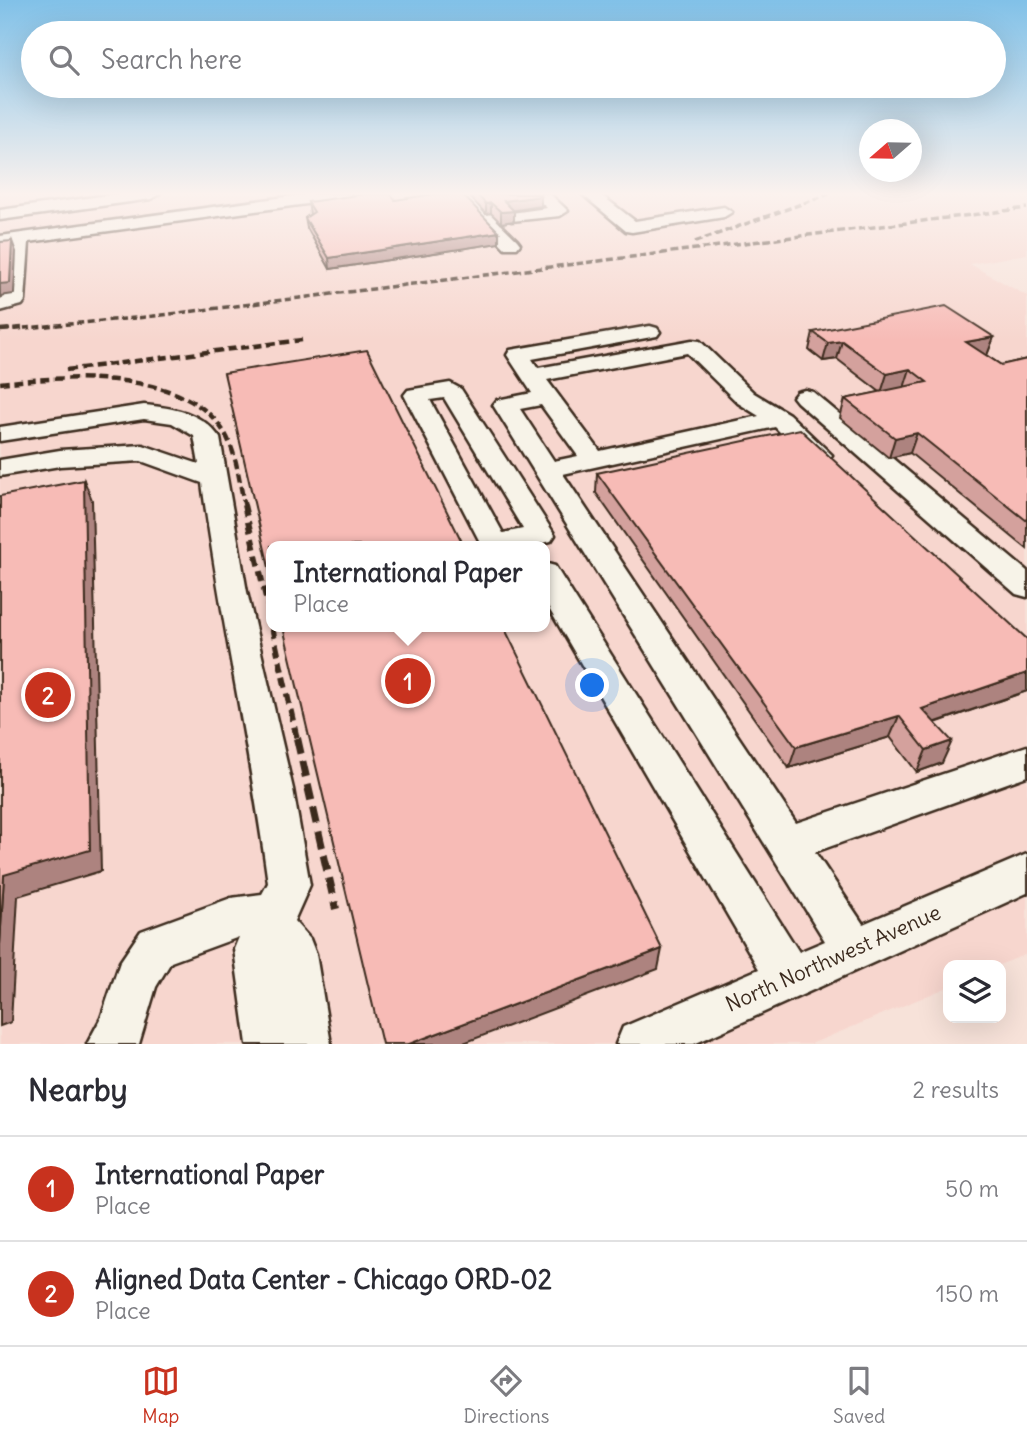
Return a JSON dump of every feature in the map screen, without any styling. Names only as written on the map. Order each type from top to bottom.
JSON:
[{"type":"street","points":[[0,305],[15,301],[20,243]]},
{"type":"street","points":[[594,460],[517,355],[650,332]]},
{"type":"street","points":[[531,376],[692,346],[746,398],[780,419],[839,474]]},
{"type":"street","points":[[493,541],[416,395],[450,390],[541,535],[530,541]]},
{"type":"street","points":[[547,397],[505,405],[854,948]]},
{"type":"street","points":[[805,397],[1027,587]]},
{"type":"street","points":[[0,434],[144,412],[165,414],[202,428],[208,438],[232,592],[274,789],[289,885],[274,919],[256,949],[288,1036]]},
{"type":"street","points":[[547,470],[780,419]]},
{"type":"street","points":[[0,468],[60,458],[143,453],[215,479]]},
{"type":"street","points":[[550,583],[789,977]]},
{"type":"street","points":[[787,844],[1027,761]]},
{"type":"street","name":"North Northwest Avenue","points":[[640,1044],[1027,873]]},
{"type":"street","points":[[111,1044],[121,1031],[136,978],[156,946],[231,918],[274,919]]},
{"type":"shaded area","points":[[0,243],[1027,243],[1027,254],[970,264],[1027,296],[1027,954],[1006,962],[1006,960],[943,960],[943,989],[811,1044],[0,1044]]},
{"type":"building","points":[[0,243],[12,243],[10,283],[0,284]]},
{"type":"building","points":[[320,243],[429,243],[329,258]]},
{"type":"building","points":[[946,306],[994,337],[966,342],[1001,365],[1027,359],[1027,521],[917,433],[895,438],[845,399],[927,382],[910,369],[887,374],[842,341],[828,343],[813,332]]},
{"type":"building","points":[[367,350],[462,541],[266,541],[266,554],[224,373]]},
{"type":"building","points":[[800,429],[1027,639],[1027,673],[922,709],[952,741],[926,750],[899,716],[796,747],[597,473]]},
{"type":"building","points":[[84,480],[90,850],[4,875],[0,945],[0,496]]},
{"type":"building","points":[[284,632],[506,632],[662,949],[409,1044],[382,1044]]},
{"type":"railway","points":[[3,330],[146,317],[746,243]]},
{"type":"railway","points":[[0,330],[22,328]]},
{"type":"railway","points":[[66,370],[302,340]]},
{"type":"railway","points":[[0,383],[59,379],[128,382],[161,389],[190,401],[214,419],[230,444],[245,507]]},
{"type":"railway","points":[[244,505],[266,598]]},
{"type":"railway","points":[[273,632],[297,739]]},
{"type":"railway","points":[[297,738],[336,909]]},
{"type":"place","name":"International Paper","points":[[408,681]]},
{"type":"place","name":"Aligned Data Center - Chicago ORD-02","points":[[48,695]]}]
